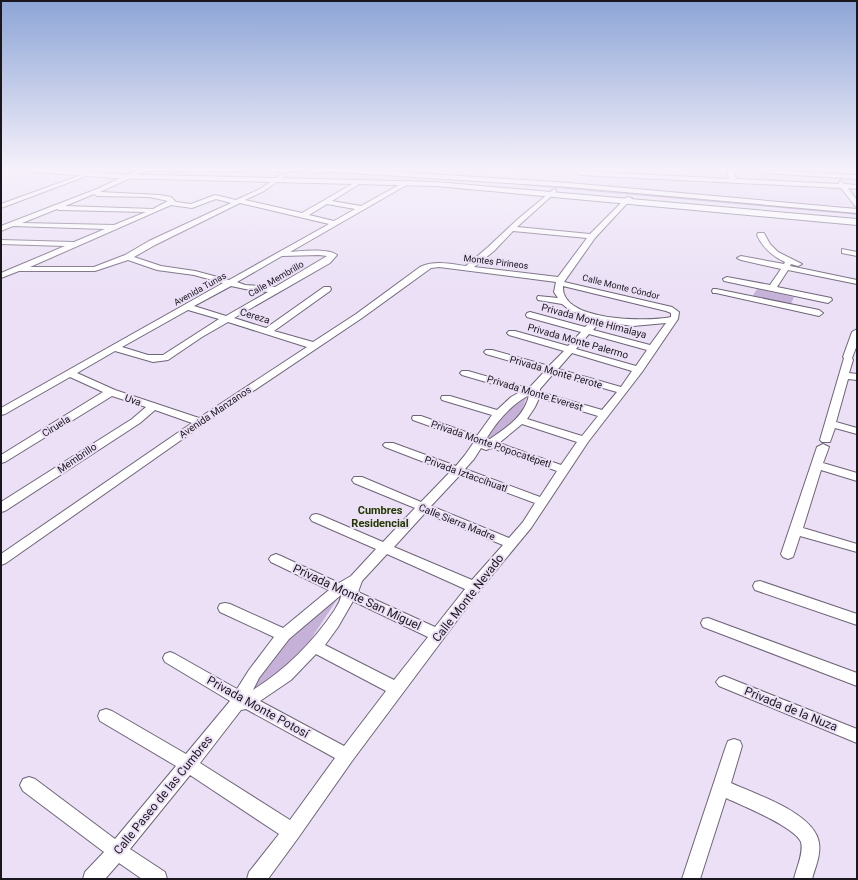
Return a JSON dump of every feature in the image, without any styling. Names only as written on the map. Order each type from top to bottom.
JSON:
[{"type":"main road","points":[[728,209],[857,222]]},
{"type":"main road","points":[[785,209],[857,219]]},
{"type":"street","points":[[1,228],[50,209]]},
{"type":"street","points":[[65,226],[83,209]]},
{"type":"street","points":[[88,209],[154,210]]},
{"type":"street","points":[[1,272],[15,270],[95,269],[128,257],[138,250],[222,209]]},
{"type":"street","points":[[273,209],[335,223]]},
{"type":"street","points":[[303,216],[314,209]]},
{"type":"street","name":"Avenida Tunas","points":[[1,412],[232,283],[360,209]]},
{"type":"street","points":[[468,268],[495,246],[534,209]]},
{"type":"street","points":[[618,209],[592,236],[559,281],[558,294],[564,302],[576,310],[597,319],[644,323],[672,321]]},
{"type":"street","points":[[824,209],[857,211]]},
{"type":"street","points":[[1,276],[154,210]]},
{"type":"street","points":[[11,225],[116,227]]},
{"type":"street","points":[[512,229],[592,236]]},
{"type":"street","points":[[761,235],[763,241],[787,264],[857,282]]},
{"type":"street","points":[[1,242],[76,244]]},
{"type":"street","points":[[1,246],[11,243]]},
{"type":"street","points":[[764,263],[772,251]]},
{"type":"street","points":[[845,251],[857,254]]},
{"type":"street","name":"Calle Membrillo","points":[[228,319],[326,260],[333,254],[280,254]]},
{"type":"street","points":[[128,257],[160,268],[195,273],[245,287],[276,290]]},
{"type":"street","points":[[741,258],[764,263],[787,264],[857,278]]},
{"type":"street","points":[[772,289],[787,264]]},
{"type":"street","name":"Montes Pirineos","points":[[430,266],[439,265],[468,268],[559,281]]},
{"type":"street","name":"Avenida Manzanos","points":[[1,560],[200,422],[359,316],[414,275],[430,266]]},
{"type":"street","points":[[728,279],[828,300]]},
{"type":"street","name":"Calle Monte Cóndor","points":[[559,281],[669,309],[675,312],[672,321]]},
{"type":"street","points":[[748,298],[754,285]]},
{"type":"street","points":[[268,331],[328,289]]},
{"type":"street","points":[[716,291],[819,313]]},
{"type":"street","points":[[793,307],[798,294]]},
{"type":"street","points":[[541,298],[564,302]]},
{"type":"street","name":"Cereza","points":[[188,307],[315,346]]},
{"type":"street","name":"Privada Monte Himalaya","points":[[530,315],[653,349]]},
{"type":"street","points":[[114,348],[154,360],[165,358],[193,338],[228,319]]},
{"type":"street","name":"Calle Paseo de las Cumbres","points":[[485,443],[488,426],[515,399],[533,391],[597,319]]},
{"type":"street","points":[[644,323],[672,321]]},
{"type":"street","name":"Calle Monte Nevado","points":[[256,879],[292,832],[346,756],[474,587],[528,525],[584,440],[639,370],[672,321]]},
{"type":"street","points":[[788,554],[832,424],[848,358],[855,343],[857,332]]},
{"type":"street","name":"Privada Monte Palermo","points":[[512,333],[639,370]]},
{"type":"street","name":"Privada Monte Perote","points":[[489,352],[623,391]]},
{"type":"street","name":"Uva","points":[[69,373],[111,392],[200,422]]},
{"type":"street","name":"Privada Monte Everest","points":[[465,373],[533,391],[604,414]]},
{"type":"street","points":[[844,375],[857,377]]},
{"type":"street","name":"Calle Paseo de las Cumbres","points":[[92,879],[117,851],[239,703],[264,660],[284,635],[349,587],[387,548],[470,457],[485,443],[520,420],[532,403],[533,391]]},
{"type":"street","name":"Ciruela","points":[[1,460],[111,392]]},
{"type":"street","points":[[446,398],[499,414]]},
{"type":"street","name":"Membrillo","points":[[1,508],[132,424],[153,407]]},
{"type":"street","name":"Privada Monte Popocatépetl","points":[[417,418],[564,470]]},
{"type":"street","points":[[520,420],[584,440]]},
{"type":"street","points":[[832,424],[857,431]]},
{"type":"street","name":"Privada Iztaccíhuatl","points":[[389,445],[543,502]]},
{"type":"street","points":[[817,465],[857,477]]},
{"type":"street","name":"Calle Sierra Madre","points":[[358,480],[512,544]]},
{"type":"street","points":[[316,518],[474,587]]},
{"type":"street","points":[[796,530],[832,542],[857,548]]},
{"type":"street","name":"Privada Monte San Miguel","points":[[276,559],[349,587],[438,635]]},
{"type":"street","points":[[760,586],[857,620]]},
{"type":"street","name":"Calle Paseo de las Cumbres","points":[[239,703],[273,685],[314,646],[333,622],[349,587]]},
{"type":"street","points":[[225,608],[284,635]]},
{"type":"street","points":[[708,623],[857,680]]},
{"type":"street","points":[[314,646],[397,689]]},
{"type":"street","name":"Privada Monte Potosí","points":[[170,658],[239,703],[346,756]]},
{"type":"street","name":"Privada de la Nuza","points":[[724,682],[857,736]]},
{"type":"street","points":[[106,716],[188,764],[292,832]]},
{"type":"street","points":[[691,879],[722,788],[734,746]]},
{"type":"street","points":[[29,785],[117,851],[158,879]]},
{"type":"street","points":[[722,788],[792,822],[804,831],[809,841],[809,852],[803,879]]},
{"type":"shaded area","points":[[757,289],[794,297],[790,306],[752,297]]},
{"type":"shaded area","points":[[527,395],[522,411],[506,429],[484,443],[501,415],[512,405]]},
{"type":"shaded area","points":[[340,595],[309,642],[288,665],[249,694],[272,656],[293,632]]},
{"type":"waterway","points":[[801,209],[857,214]]},
{"type":"district","name":"Cumbres Residencial","points":[[380,516]]}]
